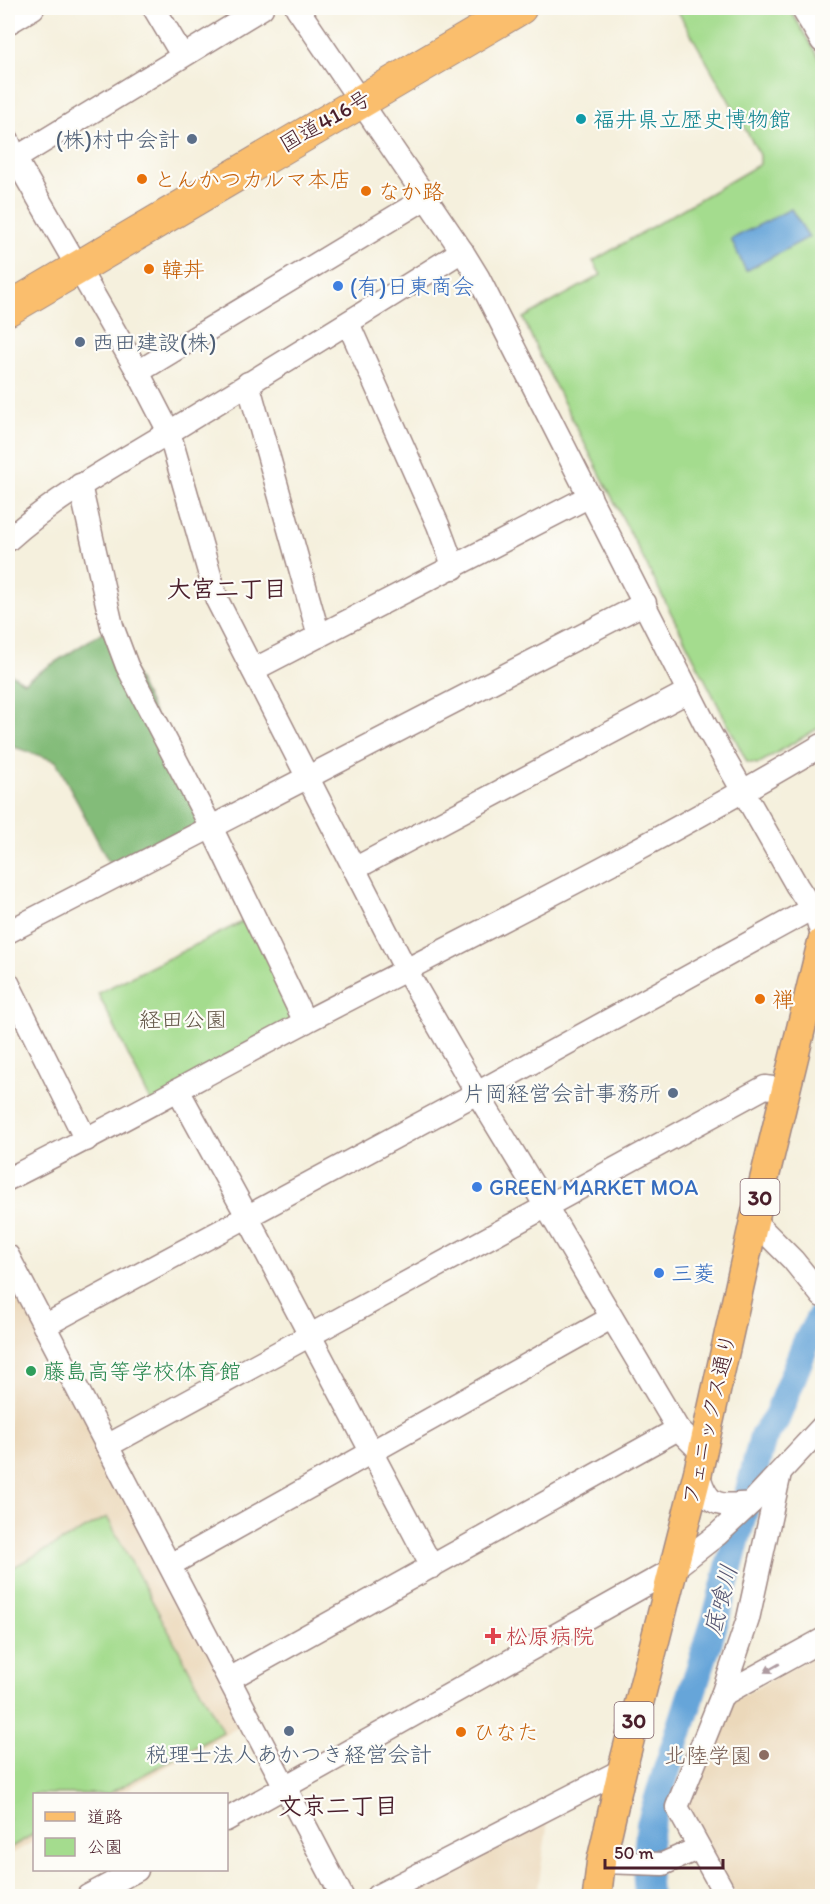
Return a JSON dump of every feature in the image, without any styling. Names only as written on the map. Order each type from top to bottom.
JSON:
[{"type":"highway","name":"国道416号","points":[[8,309],[520,8]]},
{"type":"main road","name":"フェニックス通り","points":[[597,1896],[613,1863],[622,1770],[700,1463],[754,1221],[822,942]]},
{"type":"street","points":[[8,23],[33,8]]},
{"type":"street","points":[[154,8],[182,55]]},
{"type":"street","points":[[262,8],[10,154],[138,372],[169,432],[217,600],[406,970],[610,1318],[700,1463],[705,1494],[714,1502],[724,1506],[751,1503]]},
{"type":"street","points":[[297,8],[462,251],[501,319],[707,728],[811,909],[822,935]]},
{"type":"street","points":[[802,8],[822,41]]},
{"type":"street","points":[[138,372],[426,198]]},
{"type":"street","points":[[8,540],[27,522],[80,485],[348,323],[462,251]]},
{"type":"street","points":[[348,323],[438,525],[454,568]]},
{"type":"street","points":[[249,383],[319,636]]},
{"type":"street","points":[[80,485],[112,626],[123,656],[176,763],[211,827],[305,1022]]},
{"type":"street","points":[[253,670],[590,496]]},
{"type":"street","points":[[8,932],[645,603]]},
{"type":"street","points":[[354,869],[689,691]]},
{"type":"street","points":[[8,1179],[744,792],[822,745]]},
{"type":"street","points":[[44,1326],[477,1093],[811,909]]},
{"type":"street","points":[[8,983],[86,1140]]},
{"type":"street","points":[[107,1446],[547,1208],[765,1087],[787,1090]]},
{"type":"street","points":[[178,1090],[432,1567]]},
{"type":"street","points":[[754,1221],[822,1293]]},
{"type":"street","points":[[8,1256],[342,1896]]},
{"type":"street","points":[[170,1565],[610,1318]]},
{"type":"street","points":[[228,1819],[672,1570],[718,1534],[751,1503],[822,1427]]},
{"type":"street","points":[[229,1679],[678,1429]]},
{"type":"street","points":[[726,1896],[677,1806],[722,1695],[748,1620],[778,1475]]},
{"type":"street","points":[[722,1695],[822,1640]]},
{"type":"street","points":[[377,1896],[622,1770]]},
{"type":"street","points":[[613,1863],[663,1864],[699,1848]]},
{"type":"street","points":[[88,1896],[133,1871]]},
{"type":"shaded area","points":[[8,1269],[246,1723],[120,1793],[33,1793],[33,1842],[8,1856]]},
{"type":"shaded area","name":"北陸学園","points":[[822,1652],[822,1896],[736,1896],[686,1805],[724,1705]]},
{"type":"shaded area","points":[[548,1820],[537,1896],[401,1896]]},
{"type":"green space","points":[[676,8],[789,8],[822,63],[822,726],[758,764],[747,762],[540,356],[523,318],[601,275],[593,261],[760,164],[760,155]]},
{"type":"green space","points":[[112,626],[209,828],[116,876],[56,761],[8,745],[8,672],[24,682]]},
{"type":"green space","name":"経田公園","points":[[254,916],[305,1022],[152,1104],[98,993]]},
{"type":"green space","points":[[107,1517],[223,1732],[110,1793],[33,1793],[33,1835],[8,1849],[8,1570]]},
{"type":"water","points":[[791,209],[809,237],[746,271],[731,239]]},
{"type":"waterway","name":"底喰川","points":[[648,1896],[646,1865],[650,1825],[716,1618],[763,1437],[776,1419],[806,1343],[822,1314]]},
{"type":"place","name":"福井県立歴史博物館","points":[[581,119]]},
{"type":"place","name":"(株)村中会計","points":[[192,139]]},
{"type":"place","name":"とんかつカルマ本店","points":[[142,179]]},
{"type":"place","name":"なか路","points":[[366,191]]},
{"type":"place","name":"韓丼","points":[[149,269]]},
{"type":"place","name":"(有)日東商会","points":[[338,286]]},
{"type":"place","name":"西田建設(株)","points":[[80,342]]},
{"type":"place","name":"禅","points":[[760,999]]},
{"type":"place","name":"片岡経営会計事務所","points":[[673,1093]]},
{"type":"place","name":"GREEN MARKET MOA","points":[[477,1187]]},
{"type":"place","name":"三菱","points":[[659,1273]]},
{"type":"place","name":"藤島高等学校体育館","points":[[31,1371]]},
{"type":"place","name":"松原病院","points":[[493,1636]]},
{"type":"place","name":"税理士法人あかつき経営会計","points":[[289,1731]]},
{"type":"place","name":"ひなた","points":[[461,1732]]},
{"type":"place","name":"北陸学園","points":[[764,1755]]},
{"type":"district","name":"大宮二丁目","points":[[227,588]]},
{"type":"district","name":"文京二丁目","points":[[338,1805]]}]
